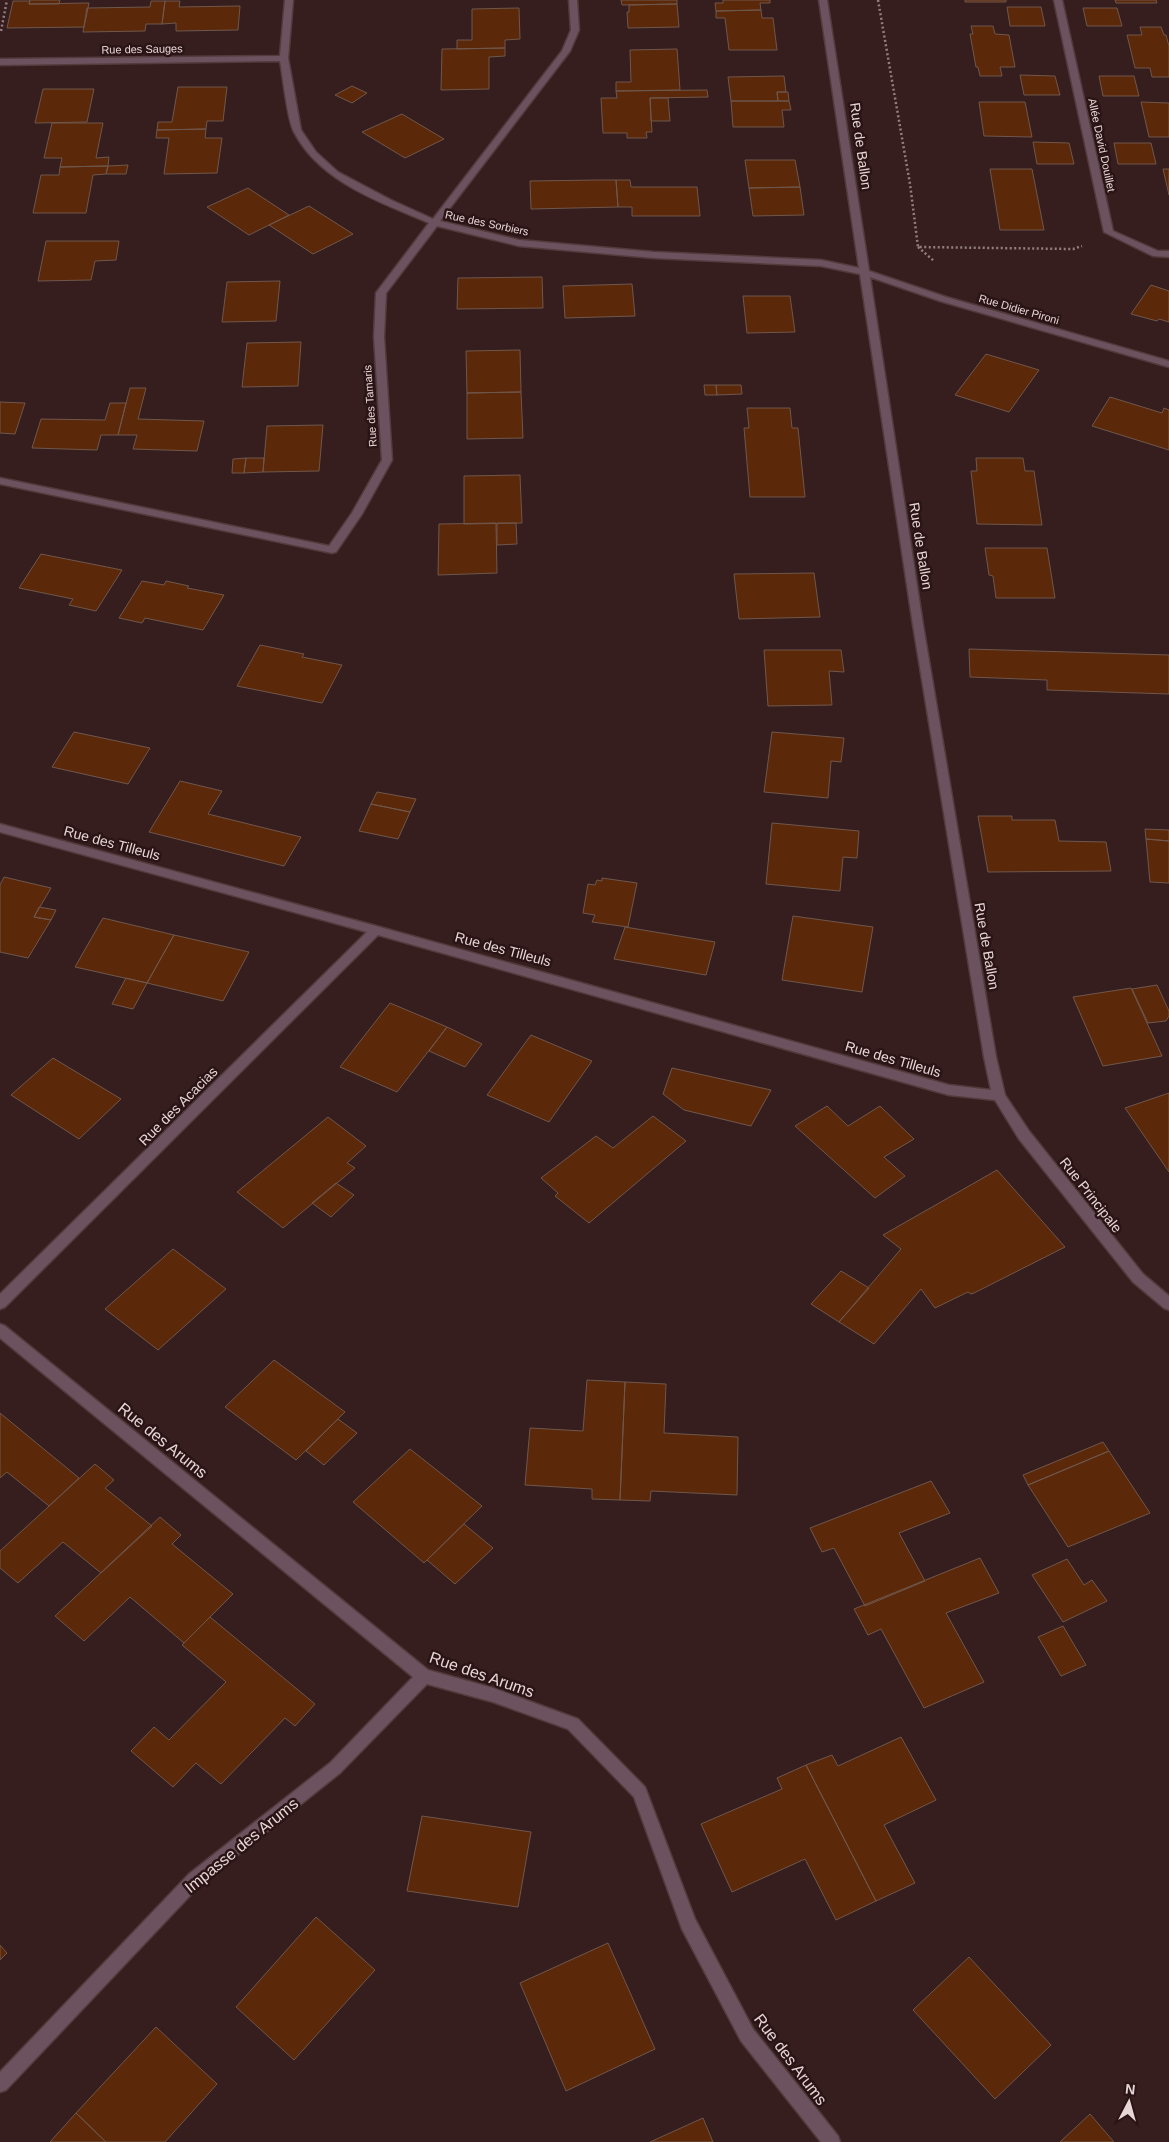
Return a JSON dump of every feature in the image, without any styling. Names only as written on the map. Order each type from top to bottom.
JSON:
[{"type":"street","name":"Rue des Sorbiers","points":[[289,0],[284,58],[297,130],[312,154],[335,174],[388,202],[436,223],[519,243],[654,255],[821,263],[864,272]]},
{"type":"street","name":"Rue des Tamaris","points":[[0,481],[332,550],[357,514],[386,460],[379,337],[381,294],[566,52],[575,30],[573,0]]},
{"type":"street","name":"Rue de Ballon","points":[[823,0],[918,625],[990,1057],[999,1096]]},
{"type":"street","name":"Allée David Douillet","points":[[1058,0],[1109,232],[1115,235]]},
{"type":"street","name":"Rue des Sauges","points":[[0,62],[284,58]]},
{"type":"street","points":[[1115,235],[1156,254],[1169,254]]},
{"type":"street","name":"Rue Didier Pironi","points":[[864,272],[943,300],[1169,364]]},
{"type":"street","name":"Rue des Tilleuls","points":[[0,828],[376,930],[949,1090],[999,1096]]},
{"type":"street","name":"Rue des Acacias","points":[[0,1303],[376,930]]},
{"type":"street","name":"Rue Principale","points":[[999,1096],[1024,1135],[1138,1278],[1169,1304]]},
{"type":"street","name":"Rue des Arums","points":[[0,1330],[424,1676],[493,1694],[573,1724],[640,1792],[688,1923],[747,2035],[832,2142]]},
{"type":"street","name":"Impasse des Arums","points":[[0,2084],[195,1879],[335,1768],[424,1676]]},
{"type":"path","points":[[0,35],[7,0]]},
{"type":"path","points":[[878,0],[910,184],[918,247],[1073,249],[1115,235]]},
{"type":"building","points":[[30,0],[60,0],[59,4],[29,4]]},
{"type":"building","points":[[621,0],[677,0],[677,4],[622,5]]},
{"type":"building","points":[[723,0],[770,0],[770,3],[760,3],[761,10],[716,11],[715,3],[723,3]]},
{"type":"building","points":[[965,0],[1006,0],[1006,2],[965,2]]},
{"type":"building","points":[[1115,0],[1156,0],[1157,3],[1116,3]]},
{"type":"building","points":[[13,1],[30,1],[29,4],[89,3],[84,27],[7,28]]},
{"type":"building","points":[[151,1],[165,1],[162,24],[146,24],[145,31],[83,32],[87,8],[150,7]]},
{"type":"building","points":[[165,1],[180,1],[179,7],[240,6],[238,30],[176,31],[176,23],[162,24]]},
{"type":"building","points":[[677,4],[679,27],[628,28],[627,12],[629,12],[629,5]]},
{"type":"building","points":[[1007,7],[1041,7],[1045,26],[1010,26]]},
{"type":"building","points":[[519,8],[520,39],[505,40],[505,48],[457,49],[457,40],[472,40],[472,9]]},
{"type":"building","points":[[1083,8],[1117,8],[1122,26],[1087,26]]},
{"type":"building","points":[[761,10],[762,18],[773,18],[777,50],[729,50],[725,18],[716,18],[716,11]]},
{"type":"building","points":[[971,26],[993,26],[995,34],[1009,35],[1015,67],[1000,67],[1002,76],[980,76],[978,67],[976,67],[970,34],[973,34]]},
{"type":"building","points":[[1140,27],[1161,27],[1164,35],[1166,35],[1169,46],[1169,77],[1152,77],[1150,68],[1135,68],[1127,35],[1142,35]]},
{"type":"building","points":[[505,48],[505,56],[489,57],[489,89],[441,90],[442,49]]},
{"type":"building","points":[[677,49],[680,90],[616,91],[616,82],[631,82],[630,50]]},
{"type":"building","points":[[1020,75],[1055,76],[1060,95],[1024,95]]},
{"type":"building","points":[[784,76],[786,92],[777,92],[778,101],[731,101],[728,77]]},
{"type":"building","points":[[1099,76],[1134,76],[1139,96],[1103,96]]},
{"type":"building","points":[[352,86],[367,93],[352,103],[335,95]]},
{"type":"building","points":[[178,87],[227,87],[223,121],[207,121],[206,129],[157,130],[158,122],[172,122]]},
{"type":"building","points":[[43,89],[94,89],[87,122],[35,123]]},
{"type":"building","points":[[707,90],[708,97],[650,98],[652,132],[646,132],[647,138],[627,138],[627,133],[603,133],[601,98],[617,98],[616,91]]},
{"type":"building","points":[[777,92],[788,92],[789,101],[778,101]]},
{"type":"building","points":[[650,98],[668,98],[670,121],[651,121]]},
{"type":"building","points":[[731,101],[789,101],[791,110],[782,110],[784,127],[733,127]]},
{"type":"building","points":[[979,102],[1025,102],[1032,137],[984,136]]},
{"type":"building","points":[[1141,102],[1169,103],[1169,137],[1149,137]]},
{"type":"building","points":[[402,114],[444,139],[405,158],[362,132]]},
{"type":"building","points":[[52,123],[103,123],[96,158],[109,157],[108,166],[60,167],[62,158],[44,158]]},
{"type":"building","points":[[206,129],[205,138],[222,138],[217,173],[164,174],[169,138],[156,138],[157,130]]},
{"type":"building","points":[[1033,142],[1069,143],[1074,164],[1037,164]]},
{"type":"building","points":[[1114,143],[1151,143],[1156,164],[1118,164]]},
{"type":"building","points":[[745,160],[795,160],[800,187],[749,188]]},
{"type":"building","points":[[128,165],[126,174],[106,174],[108,166]]},
{"type":"building","points":[[108,166],[106,174],[93,175],[86,213],[33,213],[41,175],[59,175],[60,167]]},
{"type":"building","points":[[990,169],[1032,169],[1044,230],[1000,230]]},
{"type":"building","points":[[1163,169],[1169,169],[1169,195]]},
{"type":"building","points":[[616,180],[618,207],[531,209],[530,181]]},
{"type":"building","points":[[616,180],[630,180],[631,187],[697,187],[700,216],[632,216],[632,207],[618,207]]},
{"type":"building","points":[[800,187],[804,215],[753,216],[749,188]]},
{"type":"building","points":[[248,188],[289,215],[249,235],[207,207]]},
{"type":"building","points":[[309,206],[353,234],[313,254],[269,225]]},
{"type":"building","points":[[46,241],[119,241],[116,260],[95,261],[91,280],[38,281]]},
{"type":"building","points":[[542,277],[543,308],[457,309],[458,278]]},
{"type":"building","points":[[280,281],[276,321],[222,322],[227,282]]},
{"type":"building","points":[[632,284],[635,316],[565,318],[563,286]]},
{"type":"building","points":[[1151,285],[1169,291],[1169,322],[1131,314]]},
{"type":"building","points":[[743,296],[790,296],[795,332],[747,333]]},
{"type":"building","points":[[301,342],[298,386],[242,387],[247,343]]},
{"type":"building","points":[[520,350],[521,392],[467,393],[466,351]]},
{"type":"building","points":[[986,354],[1039,370],[1009,412],[955,395]]},
{"type":"building","points":[[704,385],[716,385],[717,395],[705,395]]},
{"type":"building","points":[[716,385],[741,385],[742,394],[717,395]]},
{"type":"building","points":[[130,388],[146,388],[138,419],[204,421],[197,451],[133,449],[137,435],[118,435]]},
{"type":"building","points":[[521,392],[523,438],[467,439],[467,393]]},
{"type":"building","points":[[1110,397],[1162,413],[1164,408],[1169,410],[1169,450],[1092,426]]},
{"type":"building","points":[[0,402],[25,403],[15,434],[0,433]]},
{"type":"building","points":[[110,403],[126,403],[118,435],[101,435],[97,450],[32,448],[41,419],[105,420]]},
{"type":"building","points":[[747,408],[790,408],[792,428],[798,428],[805,497],[750,497],[744,428],[749,428]]},
{"type":"building","points":[[323,425],[319,471],[263,472],[267,426]]},
{"type":"building","points":[[246,458],[244,473],[232,473],[233,459]]},
{"type":"building","points":[[246,458],[264,458],[263,472],[244,473]]},
{"type":"building","points":[[976,458],[1023,458],[1025,471],[1034,471],[1042,525],[977,524],[971,471],[977,471]]},
{"type":"building","points":[[520,475],[522,523],[464,524],[464,476]]},
{"type":"building","points":[[496,523],[497,573],[438,575],[439,524]]},
{"type":"building","points":[[497,523],[516,523],[517,544],[497,545]]},
{"type":"building","points":[[985,548],[1047,548],[1055,598],[996,598],[993,576],[989,575]]},
{"type":"building","points":[[41,554],[122,570],[96,611],[69,605],[73,599],[19,588]]},
{"type":"building","points":[[814,573],[820,617],[739,619],[734,574]]},
{"type":"building","points":[[142,581],[164,585],[166,581],[189,586],[187,588],[224,595],[203,630],[145,618],[142,623],[119,618]]},
{"type":"building","points":[[260,645],[304,654],[302,657],[342,665],[322,703],[237,686]]},
{"type":"building","points":[[969,649],[1169,655],[1169,694],[1047,690],[1047,680],[970,677]]},
{"type":"building","points":[[764,650],[841,650],[844,672],[829,671],[832,705],[768,706]]},
{"type":"building","points":[[74,732],[150,748],[128,784],[52,767]]},
{"type":"building","points":[[772,732],[844,738],[841,762],[831,761],[828,798],[764,792]]},
{"type":"building","points":[[180,781],[222,791],[208,814],[301,837],[284,866],[149,832]]},
{"type":"building","points":[[377,792],[416,799],[410,812],[371,804]]},
{"type":"building","points":[[371,804],[410,812],[398,839],[359,831]]},
{"type":"building","points":[[978,816],[1012,816],[1012,820],[1055,820],[1059,841],[1106,842],[1111,871],[988,872]]},
{"type":"building","points":[[772,823],[859,831],[857,858],[843,857],[840,891],[766,884]]},
{"type":"building","points":[[1145,829],[1169,830],[1169,841],[1146,839]]},
{"type":"building","points":[[1146,839],[1169,841],[1169,883],[1150,882]]},
{"type":"building","points":[[4,877],[51,888],[34,917],[51,920],[28,958],[0,952],[0,885]]},
{"type":"building","points":[[602,878],[637,883],[628,927],[592,922],[595,915],[583,913],[588,884],[595,885],[597,880],[602,881]]},
{"type":"building","points":[[39,907],[56,910],[51,920],[34,917]]},
{"type":"building","points":[[793,916],[873,927],[862,992],[782,980]]},
{"type":"building","points":[[103,918],[174,935],[147,983],[75,967]]},
{"type":"building","points":[[625,927],[715,942],[706,975],[614,959]]},
{"type":"building","points":[[174,935],[249,952],[223,1001],[147,983]]},
{"type":"building","points":[[126,978],[147,983],[133,1009],[112,1004]]},
{"type":"building","points":[[1157,985],[1169,1011],[1169,1016],[1166,1021],[1148,1023],[1132,989]]},
{"type":"building","points":[[1131,988],[1162,1056],[1103,1066],[1073,997]]},
{"type":"building","points":[[390,1003],[447,1027],[397,1092],[340,1067]]},
{"type":"building","points":[[447,1027],[482,1044],[465,1067],[429,1051]]},
{"type":"building","points":[[531,1035],[592,1061],[549,1122],[487,1095]]},
{"type":"building","points":[[53,1058],[121,1099],[79,1139],[11,1095]]},
{"type":"building","points":[[672,1068],[771,1090],[751,1126],[684,1110],[663,1094]]},
{"type":"building","points":[[1169,1093],[1169,1172],[1125,1108]]},
{"type":"building","points":[[827,1106],[848,1126],[880,1106],[914,1139],[884,1157],[905,1176],[875,1198],[795,1126]]},
{"type":"building","points":[[653,1116],[686,1141],[589,1223],[555,1196],[558,1193],[541,1178],[596,1136],[613,1148]]},
{"type":"building","points":[[328,1117],[366,1146],[347,1163],[355,1168],[283,1228],[237,1192]]},
{"type":"building","points":[[997,1170],[1065,1247],[974,1293],[968,1292],[935,1308],[921,1289],[874,1344],[839,1322],[901,1249],[883,1235]]},
{"type":"building","points":[[336,1183],[354,1195],[331,1217],[312,1203]]},
{"type":"building","points":[[173,1249],[226,1289],[158,1350],[105,1309]]},
{"type":"building","points":[[841,1271],[869,1288],[839,1322],[811,1304]]},
{"type":"building","points":[[274,1360],[345,1412],[296,1460],[225,1407]]},
{"type":"building","points":[[587,1380],[625,1382],[620,1500],[592,1499],[592,1489],[525,1485],[530,1428],[583,1431]]},
{"type":"building","points":[[625,1382],[666,1384],[664,1433],[738,1437],[737,1495],[651,1491],[650,1501],[620,1500]]},
{"type":"building","points":[[0,1413],[79,1478],[49,1506],[7,1472],[0,1478]]},
{"type":"building","points":[[338,1419],[357,1433],[324,1465],[306,1451]]},
{"type":"building","points":[[1103,1442],[1109,1451],[1028,1485],[1023,1475]]},
{"type":"building","points":[[410,1449],[482,1506],[424,1563],[353,1502]]},
{"type":"building","points":[[1109,1451],[1150,1513],[1068,1547],[1028,1485]]},
{"type":"building","points":[[95,1464],[114,1480],[105,1488],[152,1526],[101,1573],[63,1542],[18,1583],[0,1568],[0,1551]]},
{"type":"building","points":[[931,1481],[950,1513],[899,1533],[925,1581],[865,1606],[834,1548],[822,1552],[810,1528]]},
{"type":"building","points":[[160,1517],[181,1535],[172,1544],[233,1594],[184,1643],[130,1597],[84,1641],[55,1616]]},
{"type":"building","points":[[464,1524],[493,1548],[455,1584],[427,1560]]},
{"type":"building","points":[[980,1558],[999,1593],[946,1613],[984,1682],[924,1708],[881,1629],[868,1635],[854,1609]]},
{"type":"building","points":[[1067,1559],[1084,1585],[1092,1580],[1107,1601],[1063,1622],[1032,1575]]},
{"type":"building","points":[[210,1617],[315,1704],[295,1726],[285,1718],[221,1784],[196,1763],[173,1787],[131,1751],[154,1727],[169,1740],[226,1682],[182,1645]]},
{"type":"building","points":[[1063,1626],[1086,1665],[1061,1676],[1038,1637]]},
{"type":"building","points":[[901,1737],[936,1800],[884,1825],[915,1883],[876,1901],[806,1765],[832,1755],[838,1766]]},
{"type":"building","points":[[806,1765],[876,1901],[836,1920],[805,1859],[732,1892],[701,1824],[782,1789],[777,1778]]},
{"type":"building","points":[[422,1816],[531,1832],[518,1907],[407,1891]]},
{"type":"building","points":[[316,1917],[375,1970],[294,2060],[236,2007]]},
{"type":"building","points":[[608,1943],[655,2049],[566,2091],[520,1983]]},
{"type":"building","points":[[0,1945],[7,1953],[0,1960]]},
{"type":"building","points":[[969,1957],[1051,2045],[995,2099],[913,2010]]},
{"type":"building","points":[[156,2027],[217,2084],[165,2142],[106,2142],[76,2113]]},
{"type":"building","points":[[76,2113],[106,2142],[50,2142]]},
{"type":"building","points":[[1090,2114],[1114,2142],[1060,2142]]},
{"type":"building","points":[[703,2118],[713,2142],[650,2142]]}]
